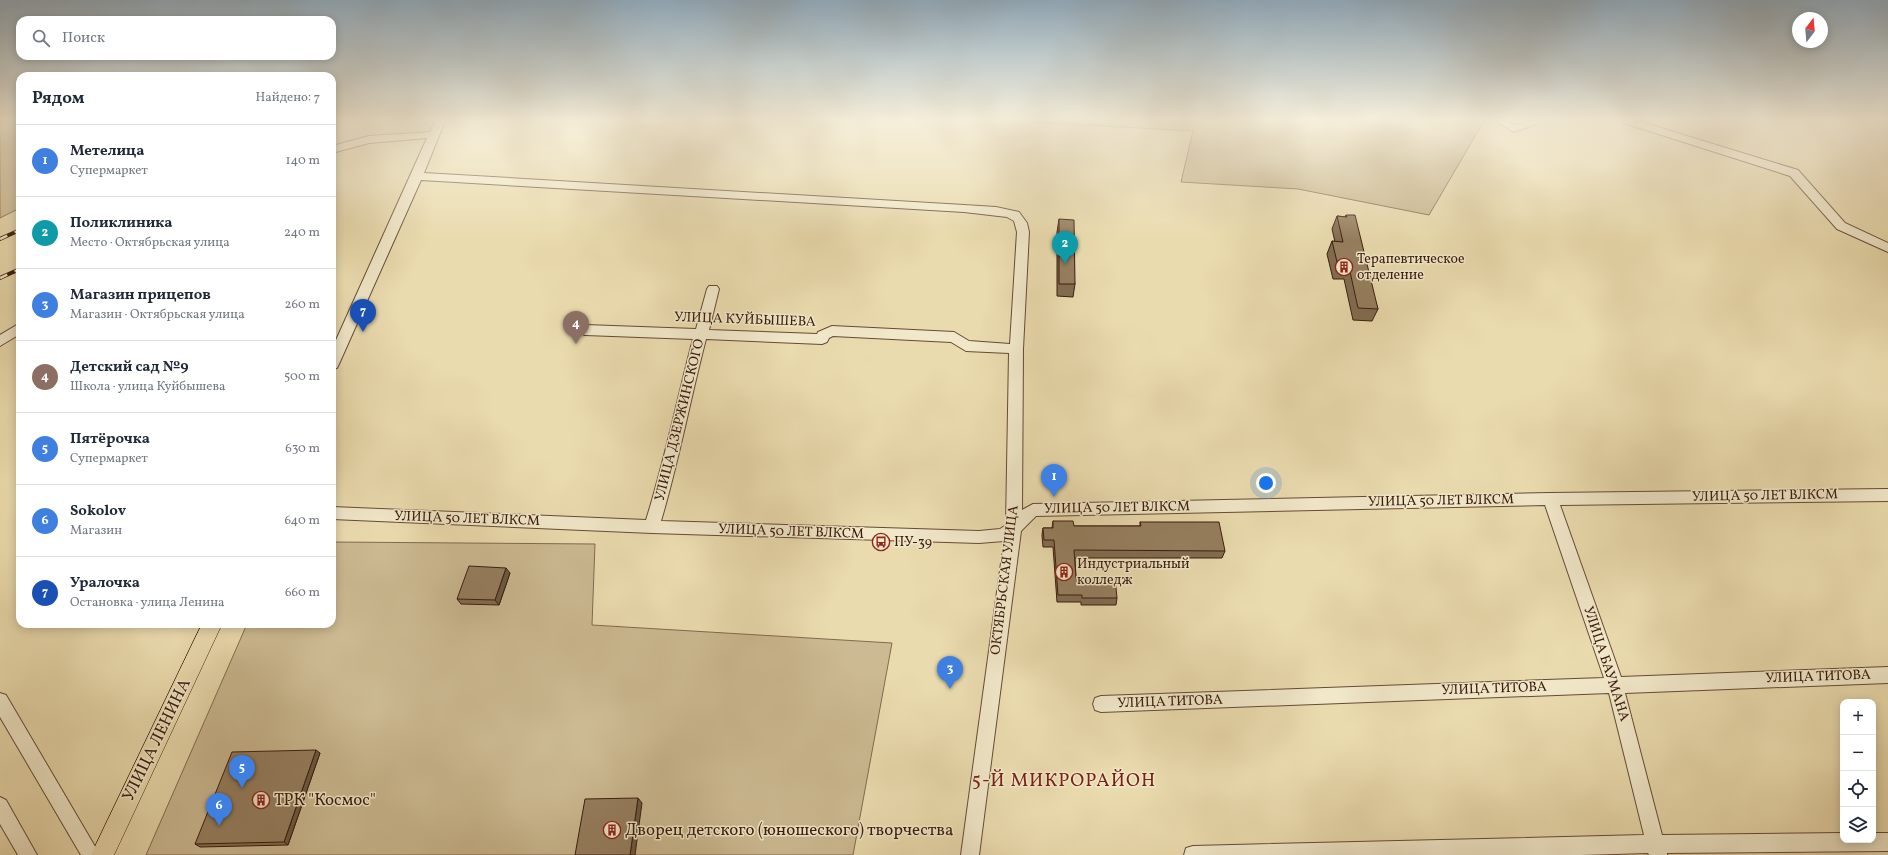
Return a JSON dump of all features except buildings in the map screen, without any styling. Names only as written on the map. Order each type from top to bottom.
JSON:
[{"type":"main road","name":"УЛИЦА ЛЕНИНА","points":[[102,855],[210,628]]},
{"type":"street","points":[[336,355],[423,161]]},
{"type":"street","points":[[1755,161],[1794,173],[1841,226],[1888,248]]},
{"type":"street","name":"ОКТЯБРЬСКАЯ УЛИЦА","points":[[417,176],[844,201],[983,211],[1015,215],[1021,224],[1023,232],[1016,349],[1014,526],[970,855]]},
{"type":"street","name":"УЛИЦА ДЗЕРЖИНСКОГО","points":[[652,527],[668,473],[687,386],[713,289]]},
{"type":"street","name":"УЛИЦА КУЙБЫШЕВА","points":[[585,330],[822,339],[824,334],[832,331],[954,337],[966,346],[1016,349]]},
{"type":"street","points":[[0,341],[16,331]]},
{"type":"street","name":"УЛИЦА 50 ЛЕТ ВЛКСМ","points":[[336,513],[652,527],[996,537],[1007,534],[1024,515],[1033,510],[1550,499],[1888,495]]},
{"type":"street","name":"УЛИЦА БАУМАНА","points":[[1550,499],[1615,685],[1656,850]]},
{"type":"street","name":"УЛИЦА ТИТОВА","points":[[1100,704],[1888,675]]},
{"type":"street","points":[[0,701],[91,855]]},
{"type":"street","points":[[0,806],[28,855]]},
{"type":"street","points":[[1193,855],[1656,850],[1888,842]]},
{"type":"shaded area","points":[[0,161],[16,161],[16,210],[0,218]]},
{"type":"shaded area","points":[[1186,161],[1461,161],[1429,215],[1298,189],[1181,182]]},
{"type":"shaded area","points":[[336,542],[595,544],[592,625],[892,643],[853,855],[146,855],[245,628],[336,628]]},
{"type":"railway","points":[[0,239],[16,232]]},
{"type":"railway","points":[[0,278],[16,271]]},
{"type":"place","name":"Поликлиника","points":[[1065,264]]},
{"type":"place","name":"Терапевтическое отделение","points":[[1344,267]]},
{"type":"place","name":"Уралочка","points":[[363,332]]},
{"type":"place","name":"Детский сад №9","points":[[576,344]]},
{"type":"place","name":"Метелица","points":[[1054,497]]},
{"type":"place","name":"ПУ-39","points":[[881,542]]},
{"type":"place","name":"Индустриальный колледж","points":[[1064,572]]},
{"type":"place","name":"Магазин прицепов","points":[[950,689]]},
{"type":"place","name":"Пятёрочка","points":[[242,788]]},
{"type":"place","name":"ТРК \"Космос\"","points":[[261,800]]},
{"type":"place","name":"Sokolov","points":[[219,826]]},
{"type":"place","name":"Дворец детского (юношеского) творчества","points":[[612,830]]},
{"type":"district","name":"5-Й МИКРОРАЙОН","points":[[1064,781]]}]
